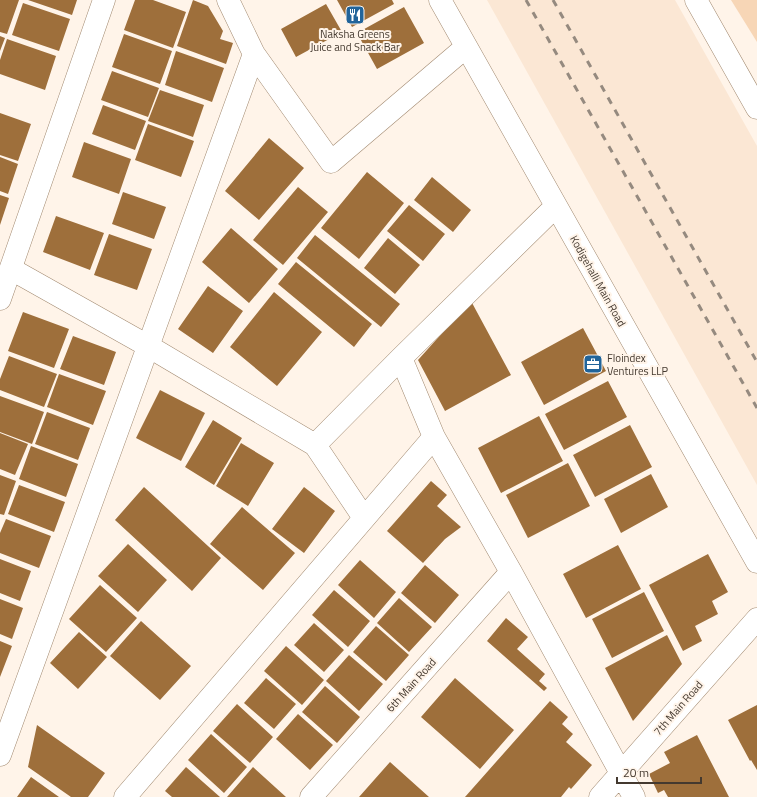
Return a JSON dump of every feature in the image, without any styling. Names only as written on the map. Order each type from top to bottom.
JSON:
[{"type":"street","points":[[0,299],[104,0]]},
{"type":"street","points":[[228,0],[254,54],[331,162],[466,47]]},
{"type":"street","name":"Kodigehalli Main Road","points":[[440,0],[757,562]]},
{"type":"street","points":[[696,0],[757,108]]},
{"type":"street","points":[[0,755],[254,54]]},
{"type":"street","points":[[315,445],[401,358],[556,206]]},
{"type":"street","points":[[11,269],[148,346],[315,445],[364,518]]},
{"type":"street","points":[[401,358],[434,436],[511,572],[634,797]]},
{"type":"street","points":[[125,797],[434,436]]},
{"type":"street","name":"6th Main Road","points":[[311,797],[511,572]]},
{"type":"street","name":"7th Main Road","points":[[600,797],[757,619]]},
{"type":"shaded area","points":[[487,0],[675,0],[757,146],[757,485]]},
{"type":"shaded area","points":[[731,0],[757,0],[757,42]]},
{"type":"building","points":[[0,0],[19,0],[7,34],[0,32]]},
{"type":"building","points":[[28,0],[77,0],[72,15]]},
{"type":"building","points":[[135,0],[153,0],[186,12],[173,48],[124,30]]},
{"type":"building","points":[[193,0],[208,6],[223,31],[220,39],[233,43],[226,64],[177,46]]},
{"type":"building","points":[[337,0],[392,0],[394,4],[352,27]]},
{"type":"building","points":[[23,3],[70,19],[59,51],[12,35]]},
{"type":"building","points":[[326,4],[342,32],[296,57],[281,29]]},
{"type":"building","points":[[404,7],[424,43],[377,69],[357,33]]},
{"type":"building","points":[[124,34],[172,51],[160,84],[112,67]]},
{"type":"building","points":[[0,36],[5,38],[0,51]]},
{"type":"building","points":[[7,39],[56,56],[45,90],[0,74],[0,60]]},
{"type":"building","points":[[176,51],[224,68],[212,102],[165,85]]},
{"type":"building","points":[[112,71],[159,88],[148,117],[101,100]]},
{"type":"building","points":[[160,90],[204,105],[193,137],[148,121]]},
{"type":"building","points":[[103,105],[146,121],[135,150],[92,134]]},
{"type":"building","points":[[0,113],[31,124],[18,161],[0,155]]},
{"type":"building","points":[[148,124],[194,141],[181,177],[135,160]]},
{"type":"building","points":[[269,138],[304,168],[259,220],[225,191]]},
{"type":"building","points":[[84,142],[131,159],[119,194],[72,177]]},
{"type":"building","points":[[0,157],[18,164],[8,194],[0,191]]},
{"type":"building","points":[[367,172],[404,203],[359,259],[321,228]]},
{"type":"building","points":[[432,177],[471,210],[453,232],[414,200]]},
{"type":"building","points":[[298,187],[328,212],[283,265],[253,240]]},
{"type":"building","points":[[123,192],[166,207],[154,239],[112,224]]},
{"type":"building","points":[[0,195],[9,198],[0,225]]},
{"type":"building","points":[[409,205],[445,234],[423,261],[387,231]]},
{"type":"building","points":[[56,216],[104,233],[90,270],[43,252]]},
{"type":"building","points":[[231,228],[278,269],[249,303],[202,262]]},
{"type":"building","points":[[109,234],[152,249],[137,290],[94,275]]},
{"type":"building","points":[[315,235],[400,304],[381,327],[297,258]]},
{"type":"building","points":[[388,238],[420,265],[395,294],[364,268]]},
{"type":"building","points":[[296,262],[372,324],[354,347],[278,284]]},
{"type":"building","points":[[208,286],[243,311],[213,353],[178,329]]},
{"type":"building","points":[[274,292],[322,332],[277,386],[230,347]]},
{"type":"building","points":[[471,301],[511,375],[445,411],[418,360]]},
{"type":"building","points":[[23,312],[69,329],[54,368],[8,351]]},
{"type":"building","points":[[583,328],[606,371],[544,405],[521,362]]},
{"type":"building","points":[[73,336],[116,352],[104,385],[60,369]]},
{"type":"building","points":[[9,356],[57,374],[44,407],[0,390],[0,379]]},
{"type":"building","points":[[59,374],[106,391],[93,425],[47,407]]},
{"type":"building","points":[[608,381],[627,417],[564,450],[545,414]]},
{"type":"building","points":[[160,390],[205,413],[181,461],[136,438]]},
{"type":"building","points":[[0,396],[44,412],[32,444],[0,432]]},
{"type":"building","points":[[47,412],[90,428],[78,460],[35,444]]},
{"type":"building","points":[[539,416],[563,461],[501,493],[478,448]]},
{"type":"building","points":[[213,420],[242,438],[214,485],[185,467]]},
{"type":"building","points":[[630,425],[652,467],[595,497],[573,455]]},
{"type":"building","points":[[0,433],[28,444],[15,475],[0,469]]},
{"type":"building","points":[[241,443],[274,463],[248,506],[216,486]]},
{"type":"building","points":[[31,446],[78,464],[66,497],[19,479]]},
{"type":"building","points":[[568,463],[590,506],[528,538],[506,495]]},
{"type":"building","points":[[651,474],[668,507],[621,533],[604,499]]},
{"type":"building","points":[[0,475],[16,481],[4,515],[0,514]]},
{"type":"building","points":[[431,481],[447,495],[437,506],[461,527],[445,539],[423,563],[387,531]]},
{"type":"building","points":[[19,485],[65,502],[54,532],[8,514]]},
{"type":"building","points":[[144,487],[221,558],[192,591],[115,520]]},
{"type":"building","points":[[304,487],[335,511],[304,553],[272,529]]},
{"type":"building","points":[[242,507],[295,553],[263,590],[210,544]]},
{"type":"building","points":[[6,519],[51,536],[39,568],[0,553],[0,533]]},
{"type":"building","points":[[128,544],[167,580],[138,612],[98,576]]},
{"type":"building","points":[[618,545],[641,589],[586,618],[563,574]]},
{"type":"building","points":[[708,554],[728,592],[712,601],[718,614],[695,626],[702,641],[683,651],[649,585]]},
{"type":"building","points":[[0,559],[31,571],[20,601],[0,593]]},
{"type":"building","points":[[360,560],[396,592],[374,618],[338,585]]},
{"type":"building","points":[[425,565],[459,595],[435,623],[401,593]]},
{"type":"building","points":[[100,585],[137,618],[106,652],[69,619]]},
{"type":"building","points":[[334,590],[370,621],[348,647],[312,615]]},
{"type":"building","points":[[644,592],[664,631],[612,658],[592,619]]},
{"type":"building","points":[[399,598],[432,627],[409,652],[377,623]]},
{"type":"building","points":[[0,599],[23,608],[12,639],[0,634]]},
{"type":"building","points":[[506,618],[528,637],[517,649],[545,674],[539,681],[547,688],[544,691],[487,641]]},
{"type":"building","points":[[141,621],[191,666],[160,700],[110,656]]},
{"type":"building","points":[[314,623],[344,650],[324,672],[294,645]]},
{"type":"building","points":[[376,626],[409,655],[386,681],[353,652]]},
{"type":"building","points":[[79,632],[107,657],[78,689],[50,663]]},
{"type":"building","points":[[667,635],[682,664],[633,721],[605,668]]},
{"type":"building","points":[[0,641],[12,646],[0,677]]},
{"type":"building","points":[[286,646],[324,680],[302,705],[264,671]]},
{"type":"building","points":[[349,655],[383,684],[359,711],[326,681]]},
{"type":"building","points":[[266,678],[296,704],[274,729],[244,703]]},
{"type":"building","points":[[455,678],[514,730],[480,769],[421,717]]},
{"type":"building","points":[[325,686],[360,717],[337,743],[302,712]]},
{"type":"building","points":[[550,701],[568,717],[562,724],[573,734],[566,742],[592,765],[571,789],[569,787],[561,797],[465,797]]},
{"type":"building","points":[[237,704],[273,737],[250,763],[213,731]]},
{"type":"building","points":[[757,705],[757,770],[751,760],[750,761],[728,720]]},
{"type":"building","points":[[298,714],[333,745],[310,770],[276,739]]},
{"type":"building","points":[[37,725],[105,773],[88,797],[71,797],[28,767]]},
{"type":"building","points":[[211,734],[247,767],[224,793],[188,760]]},
{"type":"building","points":[[697,735],[729,797],[668,797],[664,790],[658,793],[649,774],[670,763],[664,752]]},
{"type":"building","points":[[390,762],[429,797],[359,797]]},
{"type":"building","points":[[186,767],[220,797],[172,797],[165,791]]},
{"type":"building","points":[[253,767],[286,797],[227,797]]},
{"type":"building","points":[[31,777],[59,797],[17,797]]},
{"type":"railway","points":[[526,0],[757,408]]},
{"type":"railway","points":[[553,0],[757,362]]},
{"type":"place","name":"Naksha Greens Juice and Snack Bar","points":[[355,15]]},
{"type":"place","name":"Floindex Ventures LLP","points":[[593,364]]}]
